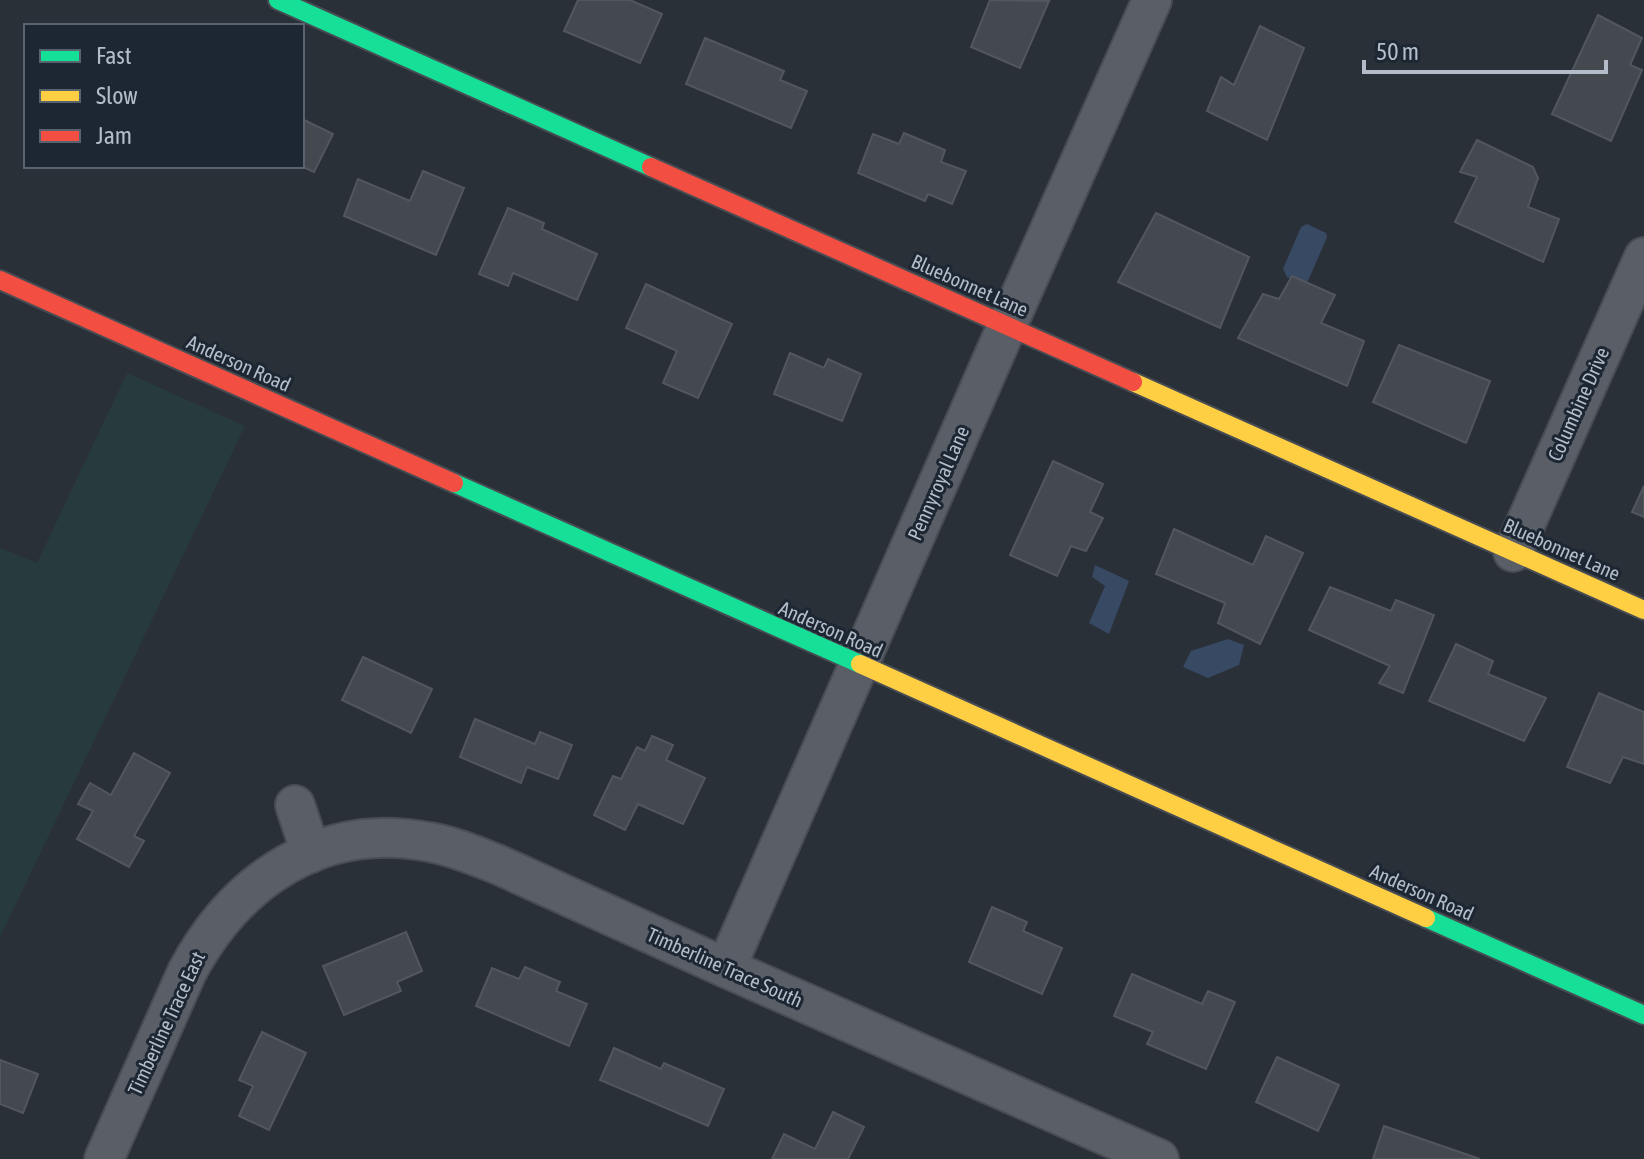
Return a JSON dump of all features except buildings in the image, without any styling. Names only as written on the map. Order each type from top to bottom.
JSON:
[{"type":"street","name":"Bluebonnet Lane","points":[[278,0],[1644,610]]},
{"type":"street","name":"Pennyroyal Lane","points":[[726,968],[1152,0]]},
{"type":"street","name":"Columbine Drive","points":[[1513,552],[1644,257]]},
{"type":"street","name":"Anderson Road","points":[[0,280],[1644,1015]]},
{"type":"street","points":[[295,805],[296,860]]},
{"type":"street","name":"Timberline Trace South","points":[[296,860],[342,843],[371,838],[400,838],[462,850],[1159,1159]]},
{"type":"street","name":"Timberline Trace East","points":[[104,1159],[198,952],[220,920],[251,888],[296,860]]},
{"type":"green space","points":[[127,373],[245,426],[0,937],[0,548],[37,563]]},
{"type":"water","points":[[1307,224],[1326,233],[1327,237],[1308,281],[1302,284],[1287,277],[1283,269],[1301,227]]},
{"type":"water","points":[[1095,565],[1129,581],[1109,634],[1089,623],[1105,586],[1092,577]]},
{"type":"water","points":[[1228,639],[1244,645],[1239,665],[1208,678],[1183,667],[1191,651]]},
{"type":"traffic: fast","points":[[278,0],[651,167]]},
{"type":"traffic: fast","points":[[454,483],[860,664]]},
{"type":"traffic: fast","points":[[1426,918],[1644,1015]]},
{"type":"traffic: slow","points":[[1133,382],[1644,610]]},
{"type":"traffic: slow","points":[[860,664],[1426,918]]},
{"type":"traffic: jam","points":[[651,167],[1133,382]]},
{"type":"traffic: jam","points":[[0,280],[454,483]]}]
